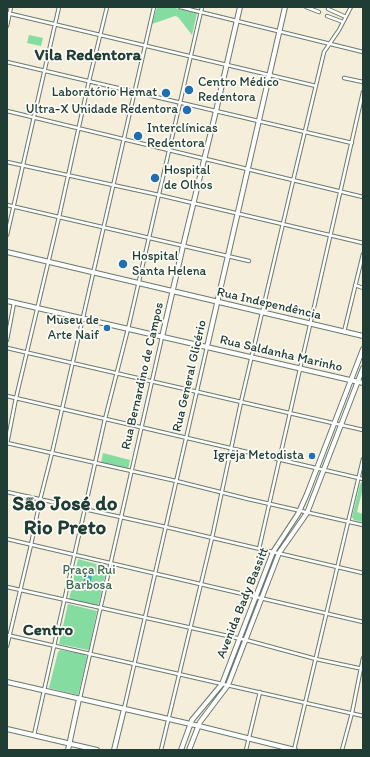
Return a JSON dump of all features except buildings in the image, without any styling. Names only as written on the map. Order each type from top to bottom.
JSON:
[{"type":"street","points":[[7,26],[8,13],[11,7]]},
{"type":"street","points":[[7,235],[59,7]]},
{"type":"street","points":[[107,7],[16,398],[7,443],[176,481],[363,526]]},
{"type":"street","points":[[7,646],[8,635],[31,545],[61,408],[154,7]]},
{"type":"street","points":[[180,7],[363,52]]},
{"type":"street","points":[[34,735],[105,419],[128,329],[202,7]]},
{"type":"street","name":"Rua Bernardino de Campos","points":[[68,750],[182,246],[216,111],[240,7]]},
{"type":"street","name":"Rua General Glicério","points":[[114,750],[285,7]]},
{"type":"street","points":[[306,7],[319,12]]},
{"type":"street","points":[[161,750],[212,538],[241,402],[324,52],[344,22],[351,7]]},
{"type":"street","points":[[328,9],[346,17]]},
{"type":"street","points":[[8,13],[316,86]]},
{"type":"street","points":[[327,16],[344,22]]},
{"type":"street","points":[[7,62],[352,143]]},
{"type":"street","points":[[344,78],[363,82]]},
{"type":"street","points":[[259,549],[363,92]]},
{"type":"street","points":[[7,112],[363,198]]},
{"type":"street","points":[[7,162],[68,174],[112,186],[158,195],[363,243]]},
{"type":"street","points":[[7,205],[249,261]]},
{"type":"street","name":"Rua Independência","points":[[7,252],[363,336]]},
{"type":"street","points":[[344,332],[363,254]]},
{"type":"street","points":[[355,286],[363,288]]},
{"type":"street","name":"Rua Saldanha Marinho","points":[[7,302],[363,383]]},
{"type":"street","points":[[7,340],[14,303]]},
{"type":"street","points":[[7,348],[363,430]]},
{"type":"street","name":"Avenida Bady Bassitt","points":[[181,750],[192,720],[222,684],[273,552],[300,511],[363,349]]},
{"type":"street","name":"Avenida Bady Bassitt","points":[[189,750],[198,726],[228,685],[279,553],[307,513],[363,368]]},
{"type":"street","points":[[7,396],[363,479]]},
{"type":"street","points":[[7,682],[191,724],[295,750],[363,459]]},
{"type":"street","points":[[7,492],[120,516],[363,573]]},
{"type":"street","points":[[7,539],[326,615],[363,622]]},
{"type":"street","points":[[7,587],[239,640],[246,640],[316,659],[362,669]]},
{"type":"street","points":[[8,635],[363,716]]},
{"type":"street","points":[[342,750],[352,713],[363,658]]},
{"type":"street","points":[[246,750],[260,692]]},
{"type":"street","points":[[7,729],[97,750]]},
{"type":"green space","points":[[157,7],[170,7],[197,13],[192,35],[178,17],[175,16],[152,24]]},
{"type":"green space","points":[[29,35],[43,38],[41,46],[27,43]]},
{"type":"green space","points":[[103,453],[130,460],[128,469],[101,463]]},
{"type":"green space","points":[[363,481],[363,488],[357,512],[363,514],[363,522],[354,520],[352,517],[360,484]]},
{"type":"green space","name":"Praça Rui Barbosa","points":[[78,559],[107,567],[97,606],[69,600]]},
{"type":"green space","points":[[68,604],[97,611],[88,650],[59,644]]},
{"type":"green space","points":[[60,650],[84,654],[87,657],[78,695],[49,688],[58,652]]},
{"type":"water","points":[[85,573],[92,577],[90,586],[83,584]]},
{"type":"place","name":"Centro Médico Redentora","points":[[189,90]]},
{"type":"place","name":"Laboratório Hemat","points":[[166,93]]},
{"type":"place","name":"Ultra-X Unidade Redentora","points":[[187,110]]},
{"type":"place","name":"Interclínicas Redentora","points":[[138,136]]},
{"type":"place","name":"Hospital de Olhos","points":[[155,178]]},
{"type":"place","name":"Hospital Santa Helena","points":[[123,264]]},
{"type":"place","name":"Museu de Arte Naif","points":[[107,328]]},
{"type":"place","name":"Igreja Metodista","points":[[312,456]]},
{"type":"district","name":"Vila Redentora","points":[[88,56]]},
{"type":"district","name":"São José do Rio Preto","points":[[65,517]]},
{"type":"district","name":"Centro","points":[[48,631]]}]
